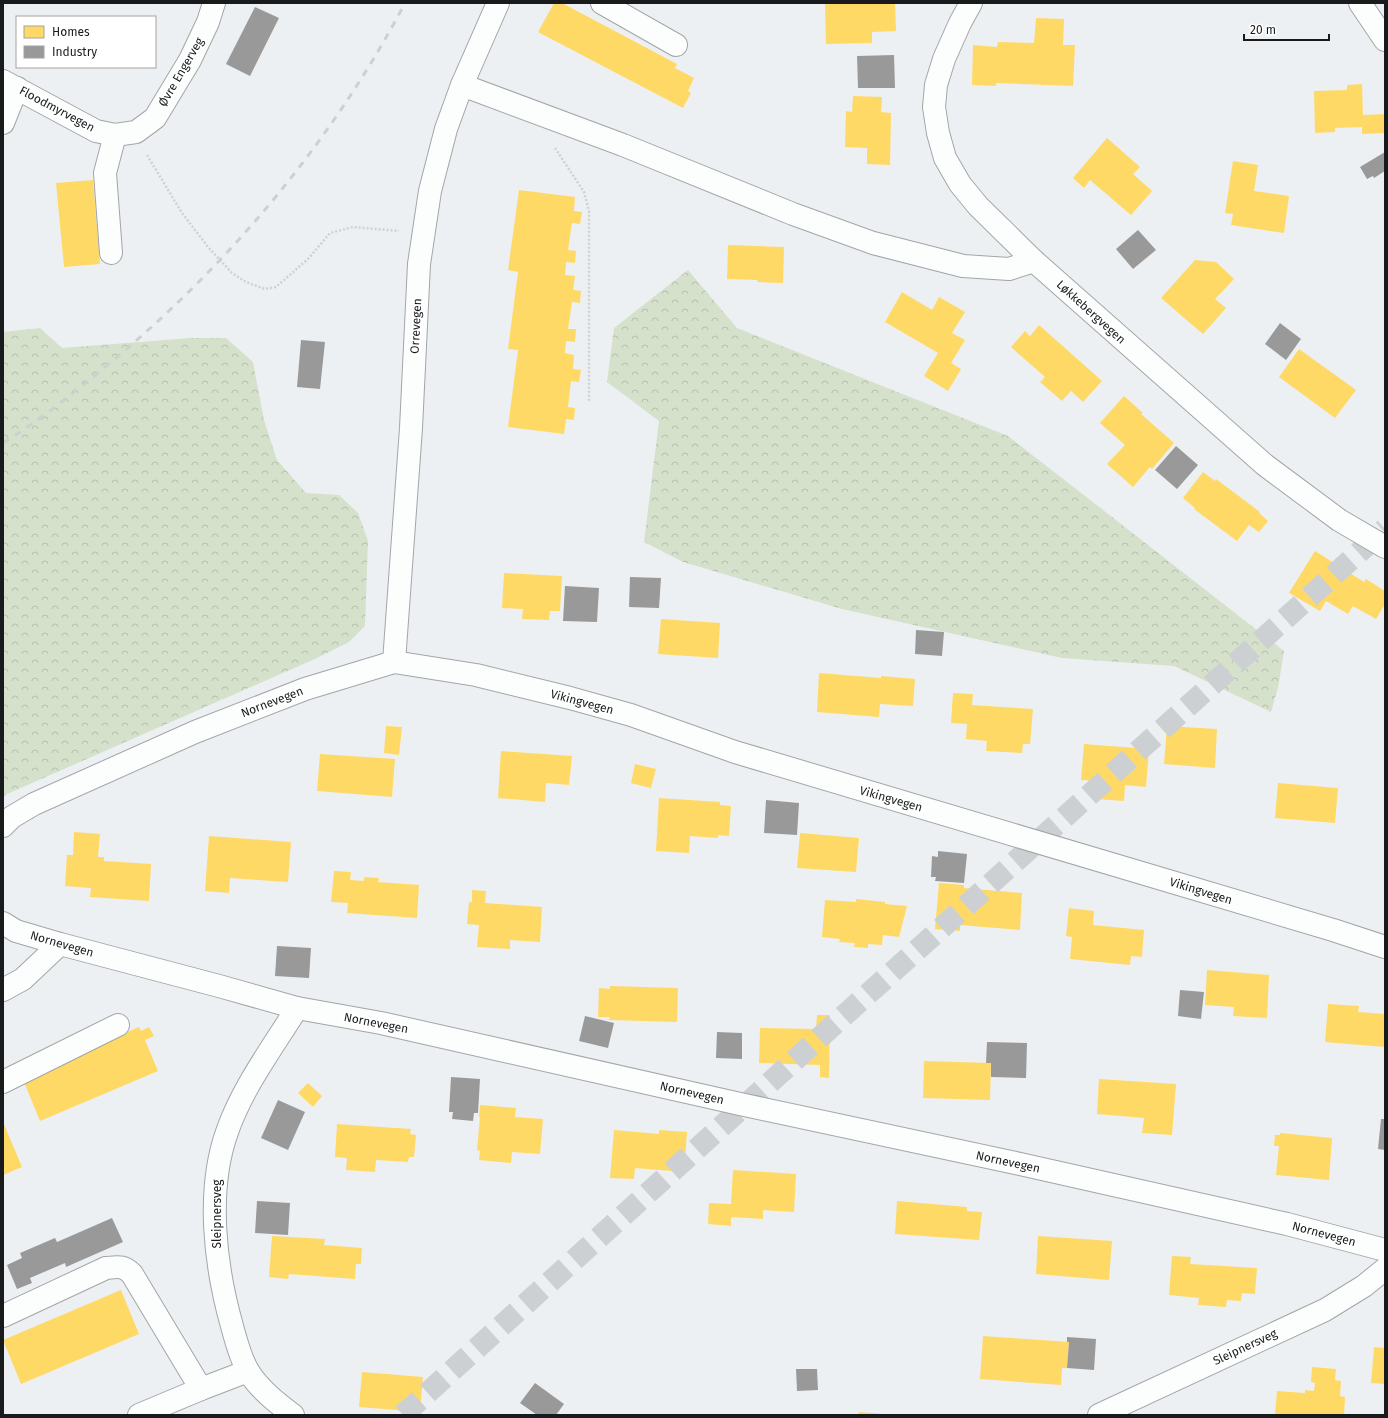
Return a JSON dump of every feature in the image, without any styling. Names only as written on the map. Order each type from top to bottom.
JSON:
[{"type":"street","name":"Øvre Engerveg","points":[[126,134],[155,118],[190,60],[208,22],[214,3]]},
{"type":"street","name":"Orrevegen","points":[[394,662],[411,421],[419,264],[423,233],[430,191],[446,130],[462,85],[498,3]]},
{"type":"street","points":[[602,3],[676,45]]},
{"type":"street","name":"Løkkebergvegen","points":[[971,3],[960,23],[944,59],[936,85],[934,107],[938,133],[946,158],[960,184],[978,206],[1034,261],[1265,465],[1339,520],[1385,547]]},
{"type":"street","points":[[1360,3],[1385,40]]},
{"type":"street","name":"Floodmyrvegen","points":[[10,84],[96,131],[126,134]]},
{"type":"street","points":[[3,124],[10,84]]},
{"type":"street","points":[[462,85],[622,145],[793,214],[873,243],[963,266],[1009,269],[1034,261]]},
{"type":"street","points":[[110,253],[105,173],[126,134]]},
{"type":"street","name":"Nornevegen","points":[[3,826],[12,816],[34,804],[195,732],[305,689],[394,662]]},
{"type":"street","name":"Vikingvegen","points":[[394,662],[476,675],[624,713],[735,752],[1385,947]]},
{"type":"street","name":"Nornevegen","points":[[3,923],[16,931],[60,944],[297,1008],[381,1023],[740,1104],[1028,1166],[1287,1224],[1385,1250]]},
{"type":"street","points":[[3,990],[23,979],[60,944]]},
{"type":"street","name":"Sleipnersveg","points":[[293,1415],[266,1393],[248,1371],[238,1348],[226,1307],[217,1253],[215,1214],[217,1180],[221,1153],[227,1131],[251,1082],[297,1008]]},
{"type":"street","points":[[3,1082],[118,1025]]},
{"type":"street","points":[[3,1316],[106,1268],[120,1266],[127,1268],[201,1389]]},
{"type":"street","name":"Sleipnersveg","points":[[1099,1415],[1325,1310],[1364,1286],[1385,1270]]},
{"type":"street","points":[[139,1415],[248,1371]]},
{"type":"path","points":[[531,111],[584,192],[589,211],[589,402]]},
{"type":"path","points":[[126,134],[154,168],[178,207],[208,247],[232,273],[246,282],[265,290],[276,287],[282,282],[308,259],[330,233],[353,228],[423,233]]},
{"type":"green space","points":[[688,270],[737,328],[1008,436],[1284,651],[1278,688],[1271,712],[1174,666],[1062,658],[842,609],[683,562],[644,542],[659,421],[607,382],[614,328]]},
{"type":"green space","points":[[40,328],[62,348],[191,338],[226,338],[253,362],[264,420],[277,460],[306,493],[339,495],[358,513],[368,541],[365,626],[349,642],[315,659],[3,797],[3,332]]},
{"type":"building: Homes","points":[[554,3],[562,3],[677,64],[675,68],[694,78],[688,91],[691,93],[683,108],[538,32]]},
{"type":"building: Homes","points":[[825,3],[895,3],[896,31],[872,32],[872,43],[826,44]]},
{"type":"building: Homes","points":[[1036,18],[1064,19],[1063,45],[1075,45],[1073,86],[996,83],[996,86],[972,85],[973,45],[997,47],[998,42],[1034,43]]},
{"type":"building: Homes","points":[[1362,84],[1363,115],[1385,114],[1385,133],[1362,134],[1362,127],[1335,128],[1335,132],[1315,133],[1314,91],[1347,90],[1347,85]]},
{"type":"building: Homes","points":[[853,96],[882,97],[881,112],[891,113],[890,165],[867,164],[867,148],[845,147],[846,111],[852,112]]},
{"type":"building: Homes","points":[[1107,138],[1140,167],[1133,174],[1152,191],[1131,215],[1090,180],[1084,188],[1073,178]]},
{"type":"building: Homes","points":[[1233,161],[1258,165],[1254,191],[1289,196],[1284,233],[1231,225],[1233,214],[1225,213]]},
{"type":"building: Homes","points":[[93,180],[100,264],[64,267],[56,183]]},
{"type":"building: Homes","points":[[519,190],[575,197],[574,211],[582,212],[580,224],[572,223],[568,250],[576,251],[575,263],[566,262],[565,275],[575,276],[573,290],[581,291],[580,303],[572,302],[568,329],[576,329],[575,342],[566,341],[565,353],[574,355],[573,369],[581,370],[579,382],[571,381],[568,407],[575,408],[574,420],[566,419],[564,434],[508,427],[518,350],[508,349],[518,272],[508,270]]},
{"type":"building: Homes","points":[[728,245],[784,247],[783,283],[757,282],[758,280],[727,279]]},
{"type":"building: Homes","points":[[1195,260],[1216,262],[1234,279],[1215,299],[1226,308],[1203,334],[1161,298]]},
{"type":"building: Homes","points":[[902,292],[932,310],[939,297],[965,312],[952,333],[965,340],[951,363],[961,369],[948,391],[924,376],[938,353],[885,322]]},
{"type":"building: Homes","points":[[1039,325],[1102,381],[1083,402],[1071,391],[1062,401],[1040,382],[1045,377],[1011,347],[1025,331],[1030,336]]},
{"type":"building: Homes","points":[[1299,349],[1356,390],[1335,418],[1279,377]]},
{"type":"building: Homes","points":[[1124,396],[1143,413],[1141,414],[1174,443],[1152,469],[1150,467],[1133,487],[1107,464],[1125,445],[1100,423]]},
{"type":"building: Homes","points":[[1203,472],[1215,481],[1216,479],[1260,512],[1259,513],[1268,521],[1259,532],[1249,525],[1237,541],[1194,509],[1195,508],[1183,498]]},
{"type":"building: Homes","points":[[1315,551],[1364,582],[1366,579],[1385,591],[1385,604],[1376,619],[1353,606],[1348,614],[1326,601],[1320,611],[1289,593]]},
{"type":"building: Homes","points":[[504,573],[562,576],[560,611],[550,611],[549,620],[522,619],[523,609],[502,608]]},
{"type":"building: Homes","points":[[661,619],[720,623],[718,658],[658,654]]},
{"type":"building: Homes","points":[[819,673],[915,679],[913,706],[880,704],[879,717],[817,712]]},
{"type":"building: Homes","points":[[953,693],[973,694],[972,705],[1033,709],[1030,744],[1023,744],[1022,753],[986,751],[987,741],[966,739],[967,724],[951,723]]},
{"type":"building: Homes","points":[[386,726],[402,727],[399,755],[384,753]]},
{"type":"building: Homes","points":[[1167,726],[1217,729],[1215,768],[1164,764]]},
{"type":"building: Homes","points":[[1084,744],[1149,749],[1146,787],[1125,785],[1124,801],[1096,799],[1098,781],[1081,780]]},
{"type":"building: Homes","points":[[501,751],[572,756],[569,785],[546,783],[545,802],[498,798]]},
{"type":"building: Homes","points":[[320,754],[395,759],[392,797],[317,791]]},
{"type":"building: Homes","points":[[635,764],[656,769],[651,788],[631,783]]},
{"type":"building: Homes","points":[[1278,783],[1338,788],[1335,823],[1275,818]]},
{"type":"building: Homes","points":[[659,798],[720,802],[720,805],[731,806],[729,836],[718,835],[718,838],[690,836],[689,853],[656,851]]},
{"type":"building: Homes","points":[[74,832],[100,834],[98,857],[104,857],[104,861],[151,864],[149,901],[90,897],[91,888],[65,886],[67,855],[73,855]]},
{"type":"building: Homes","points":[[800,833],[859,838],[856,872],[797,868]]},
{"type":"building: Homes","points":[[209,836],[291,842],[288,882],[230,878],[229,893],[205,891]]},
{"type":"building: Homes","points":[[334,871],[351,872],[350,880],[364,881],[364,877],[379,878],[378,882],[419,885],[417,918],[347,913],[348,903],[331,902]]},
{"type":"building: Homes","points":[[939,883],[964,885],[964,888],[1022,893],[1020,930],[960,925],[960,931],[935,929]]},
{"type":"building: Homes","points":[[472,890],[486,891],[485,903],[542,907],[540,942],[510,940],[510,949],[477,947],[479,925],[467,924],[469,902],[472,902]]},
{"type":"building: Homes","points":[[856,899],[907,906],[899,937],[883,935],[882,945],[868,944],[868,948],[854,947],[855,943],[839,942],[840,939],[822,937],[825,900],[856,902]]},
{"type":"building: Homes","points":[[1069,908],[1094,911],[1093,925],[1144,930],[1142,957],[1131,956],[1130,965],[1070,959],[1072,937],[1066,936]]},
{"type":"building: Homes","points":[[1207,970],[1269,975],[1267,1018],[1233,1016],[1234,1007],[1205,1005]]},
{"type":"building: Homes","points":[[610,986],[678,988],[677,1022],[609,1020],[610,1017],[598,1017],[599,988],[610,989]]},
{"type":"building: Homes","points":[[1328,1004],[1359,1006],[1358,1012],[1385,1014],[1385,1047],[1325,1042]]},
{"type":"building: Homes","points":[[817,1015],[830,1015],[829,1078],[820,1077],[820,1065],[759,1063],[760,1028],[816,1029]]},
{"type":"building: Homes","points":[[139,1027],[141,1031],[149,1027],[154,1036],[145,1040],[158,1071],[40,1121],[22,1077]]},
{"type":"building: Homes","points":[[924,1061],[991,1063],[990,1100],[923,1098]]},
{"type":"building: Homes","points":[[1099,1079],[1176,1084],[1172,1135],[1142,1133],[1144,1118],[1097,1114]]},
{"type":"building: Homes","points":[[308,1083],[322,1096],[313,1107],[298,1093]]},
{"type":"building: Homes","points":[[480,1105],[516,1108],[515,1117],[543,1119],[540,1154],[512,1152],[511,1163],[479,1160],[480,1151],[477,1150]]},
{"type":"building: Homes","points":[[3,1122],[22,1167],[3,1175]]},
{"type":"building: Homes","points":[[337,1124],[411,1129],[410,1134],[416,1135],[414,1157],[409,1157],[408,1162],[376,1160],[375,1172],[346,1170],[347,1158],[335,1157]]},
{"type":"building: Homes","points":[[614,1130],[659,1134],[659,1130],[687,1132],[684,1172],[635,1168],[634,1179],[610,1178]]},
{"type":"building: Homes","points":[[1280,1133],[1332,1138],[1329,1180],[1276,1175],[1279,1146],[1274,1146],[1275,1135],[1280,1135]]},
{"type":"building: Homes","points":[[733,1170],[796,1174],[794,1212],[763,1210],[763,1219],[731,1217],[731,1226],[708,1224],[709,1203],[731,1204]]},
{"type":"building: Homes","points":[[897,1201],[967,1207],[967,1211],[982,1212],[979,1240],[895,1234]]},
{"type":"building: Homes","points":[[272,1236],[325,1239],[324,1245],[362,1248],[361,1264],[356,1264],[355,1279],[289,1274],[288,1279],[269,1277]]},
{"type":"building: Homes","points":[[1038,1236],[1112,1241],[1109,1280],[1036,1274]]},
{"type":"building: Homes","points":[[1172,1256],[1191,1257],[1190,1264],[1257,1268],[1255,1294],[1242,1293],[1241,1301],[1227,1300],[1226,1307],[1198,1305],[1199,1298],[1169,1295]]},
{"type":"building: Homes","points":[[121,1290],[139,1334],[21,1384],[3,1340]]},
{"type":"building: Homes","points":[[983,1336],[1069,1342],[1067,1368],[1062,1368],[1061,1385],[980,1379]]},
{"type":"building: Homes","points":[[1374,1347],[1385,1348],[1385,1384],[1371,1383]]},
{"type":"building: Homes","points":[[1312,1367],[1336,1369],[1335,1380],[1341,1381],[1340,1396],[1345,1397],[1344,1415],[1275,1415],[1277,1391],[1305,1393],[1305,1390],[1314,1391],[1315,1383],[1311,1382]]},
{"type":"building: Homes","points":[[362,1372],[423,1377],[420,1412],[359,1407]]},
{"type":"building: Homes","points":[[859,1412],[884,1414],[884,1415],[859,1415]]},
{"type":"building: Industry","points":[[255,7],[279,18],[250,76],[226,64]]},
{"type":"building: Industry","points":[[894,55],[895,88],[858,88],[857,56]]},
{"type":"building: Industry","points":[[1385,152],[1385,171],[1374,178],[1373,176],[1367,179],[1360,167]]},
{"type":"building: Industry","points":[[1138,230],[1156,250],[1133,269],[1116,249]]},
{"type":"building: Industry","points":[[1280,323],[1301,339],[1286,360],[1265,344]]},
{"type":"building: Industry","points":[[301,340],[325,342],[320,389],[297,387]]},
{"type":"building: Industry","points":[[1176,446],[1198,465],[1177,489],[1155,470]]},
{"type":"building: Industry","points":[[630,577],[661,578],[659,608],[629,607]]},
{"type":"building: Industry","points":[[565,586],[599,588],[597,622],[563,621]]},
{"type":"building: Industry","points":[[916,630],[944,632],[942,656],[915,654]]},
{"type":"building: Industry","points":[[766,800],[799,803],[797,835],[764,833]]},
{"type":"building: Industry","points":[[938,851],[967,854],[964,883],[935,881],[936,877],[931,877],[932,856],[938,857]]},
{"type":"building: Industry","points":[[277,946],[311,948],[309,978],[275,976]]},
{"type":"building: Industry","points":[[1180,990],[1204,992],[1201,1019],[1178,1016]]},
{"type":"building: Industry","points":[[585,1016],[614,1023],[608,1048],[579,1041]]},
{"type":"building: Industry","points":[[717,1032],[742,1033],[742,1059],[716,1058]]},
{"type":"building: Industry","points":[[987,1042],[1027,1043],[1026,1078],[991,1077],[991,1063],[986,1063]]},
{"type":"building: Industry","points":[[451,1077],[480,1079],[478,1113],[474,1113],[473,1121],[452,1119],[453,1112],[449,1112]]},
{"type":"building: Industry","points":[[278,1100],[305,1112],[288,1150],[261,1138]]},
{"type":"building: Industry","points":[[1381,1119],[1385,1119],[1385,1150],[1378,1149]]},
{"type":"building: Industry","points":[[257,1201],[290,1203],[288,1235],[255,1233]]},
{"type":"building: Industry","points":[[112,1218],[123,1242],[66,1267],[65,1263],[30,1278],[32,1283],[17,1289],[7,1265],[22,1258],[20,1253],[55,1238],[57,1242]]},
{"type":"building: Industry","points":[[1067,1337],[1096,1339],[1094,1370],[1067,1368],[1069,1342],[1067,1342]]},
{"type":"building: Industry","points":[[796,1369],[817,1369],[818,1390],[797,1391]]},
{"type":"building: Industry","points":[[535,1383],[564,1404],[556,1415],[537,1415],[520,1403]]},
{"type":"tunnel","points":[[403,1415],[1385,529]]},
{"type":"railway","points":[[3,443],[24,430],[84,384],[132,344],[178,302],[223,257],[304,161],[374,58],[405,3]]}]
